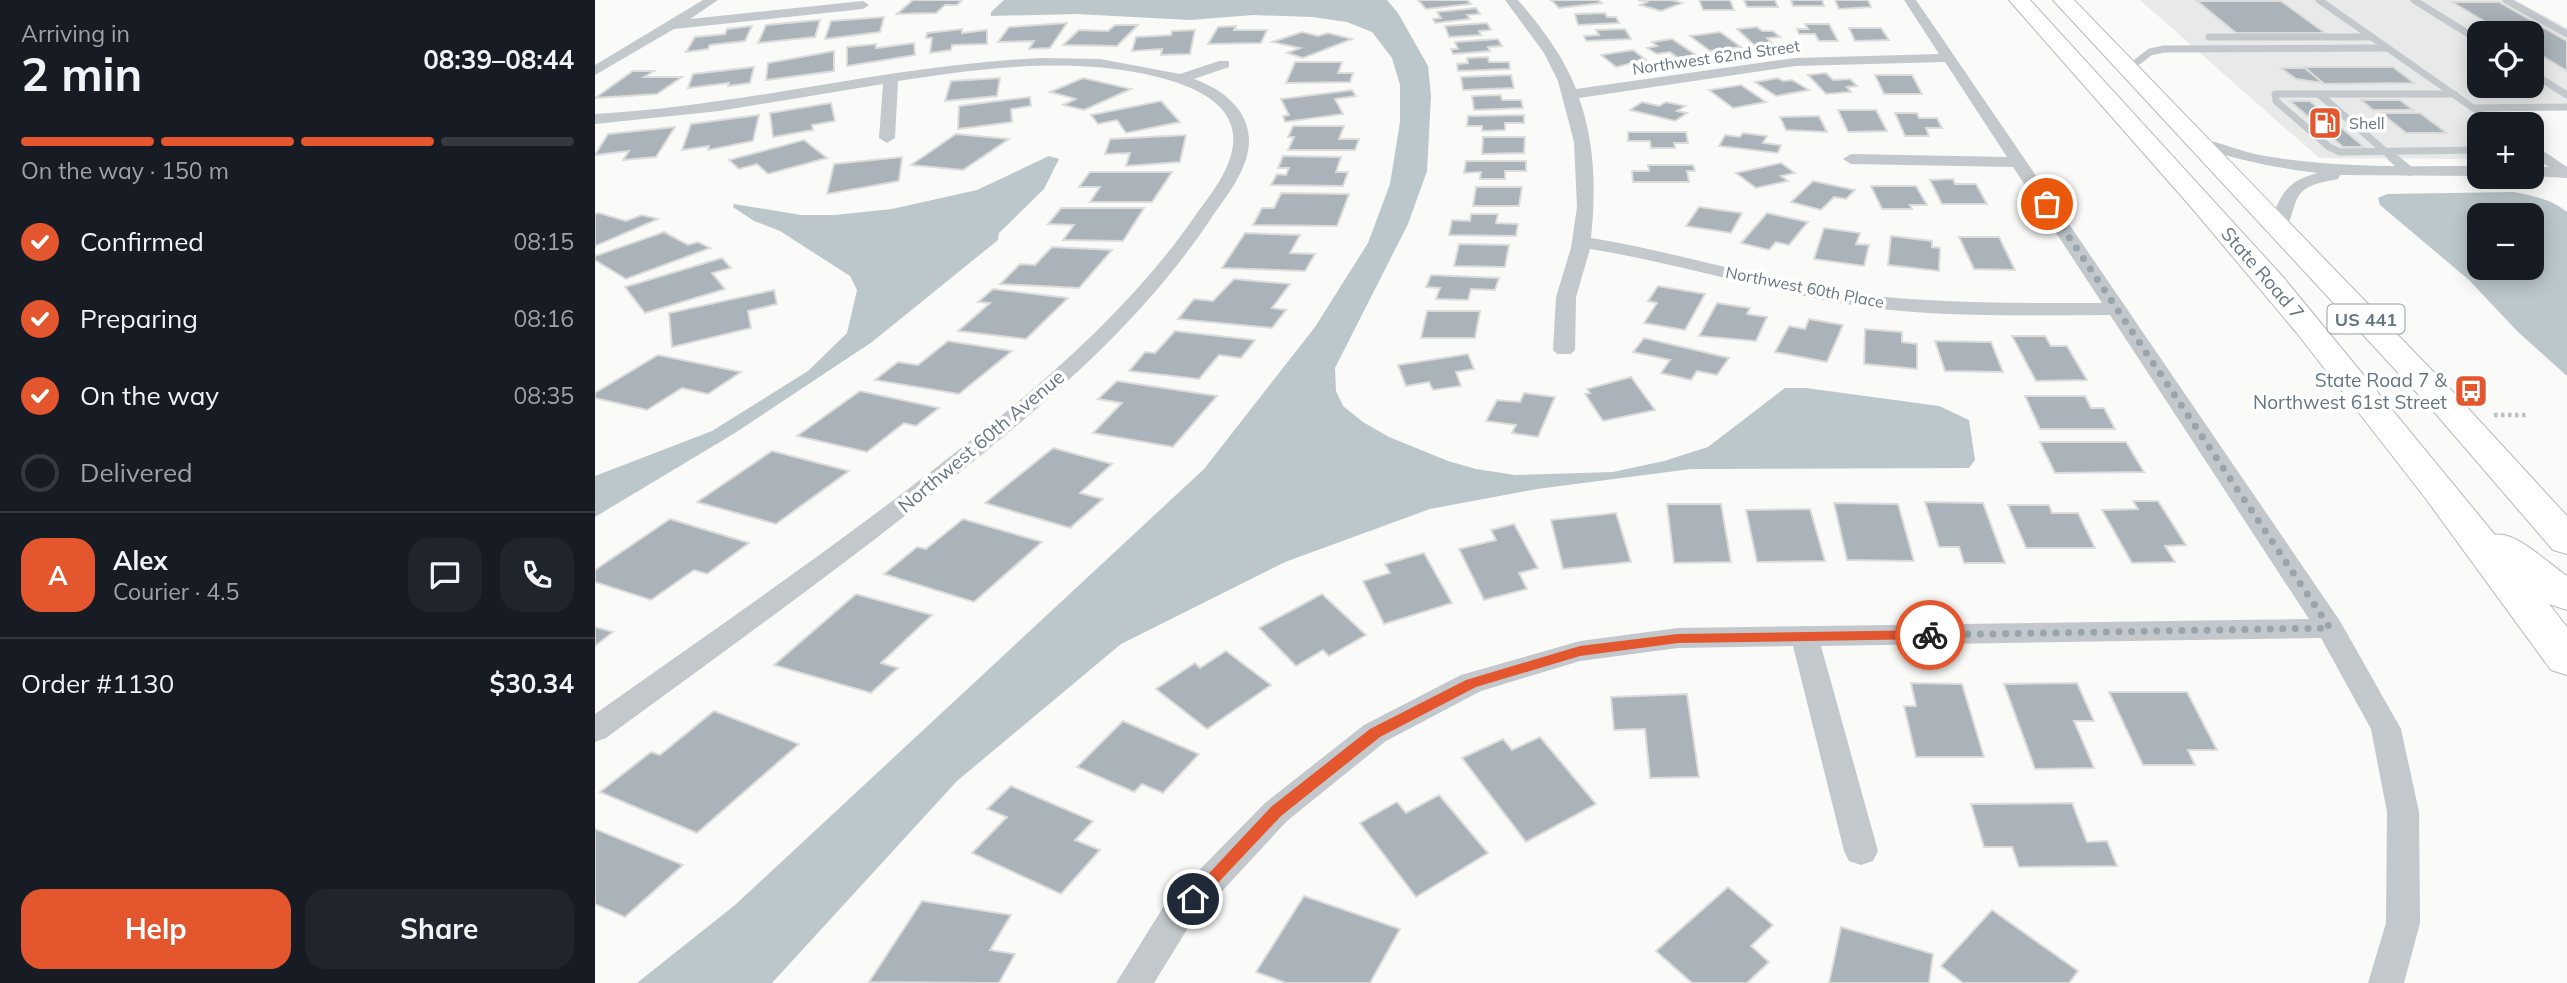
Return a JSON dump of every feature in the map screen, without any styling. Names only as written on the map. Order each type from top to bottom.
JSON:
[{"type":"main road","name":"State Road 7","points":[[2019,0],[2307,324],[2449,502],[2567,659]]},
{"type":"main road","name":"State Road 7","points":[[2063,0],[2441,399],[2567,541]]},
{"type":"main road","points":[[2449,502],[2530,571],[2567,596]]},
{"type":"street","points":[[595,71],[712,0]]},
{"type":"street","points":[[1511,0],[1530,20],[1556,58],[1573,94],[1584,142],[1582,242],[1565,300],[1565,350]]},
{"type":"street","points":[[1910,0],[2114,309],[2330,628],[2386,729],[2403,812],[2403,923],[2386,983]]},
{"type":"street","points":[[671,25],[863,5]]},
{"type":"street","name":"Northwest 62nd Street","points":[[1573,94],[1795,62],[1948,58]]},
{"type":"street","points":[[595,119],[699,111],[891,78],[1017,62],[1117,65],[1187,81],[1224,64]]},
{"type":"street","points":[[887,138],[891,78]]},
{"type":"street","name":"Northwest 60th Avenue","points":[[595,730],[900,509],[1028,406],[1119,321],[1164,272],[1233,172],[1242,138],[1236,116],[1220,97],[1187,81]]},
{"type":"street","points":[[2198,142],[2263,161],[2357,171],[2467,171]]},
{"type":"street","points":[[1851,159],[2019,162]]},
{"type":"street","points":[[2278,227],[2291,189],[2304,181],[2357,171]]},
{"type":"street","points":[[2544,171],[2565,172]]},
{"type":"street","name":"Northwest 60th Place","points":[[1582,242],[1654,254],[1762,282],[1867,301],[1967,309],[2114,309]]},
{"type":"street","points":[[1134,983],[1176,917],[1276,812],[1375,733],[1471,683],[1580,651],[1678,638],[2330,628]]},
{"type":"street","points":[[1805,637],[1861,851]]},
{"type":"lane","points":[[2319,0],[2478,112]]},
{"type":"lane","points":[[2414,0],[2467,33]]},
{"type":"lane","points":[[2506,0],[2567,34]]},
{"type":"lane","points":[[2209,37],[2372,37]]},
{"type":"lane","points":[[2128,69],[2150,52],[2164,49],[2387,48]]},
{"type":"lane","points":[[2544,81],[2567,95]]},
{"type":"lane","points":[[2454,94],[2275,94],[2276,101],[2329,147],[2340,152],[2467,150]]},
{"type":"lane","points":[[2319,94],[2409,171]]},
{"type":"lane","points":[[2472,108],[2567,107]]},
{"type":"lane","points":[[2544,158],[2565,172]]},
{"type":"shaded area","points":[[1004,0],[1387,0],[1398,13],[1428,66],[1431,96],[1427,171],[1408,224],[1335,368],[1336,391],[1343,406],[1389,437],[1448,461],[1476,469],[1515,475],[1613,472],[1664,461],[1708,447],[1785,388],[1806,388],[1939,406],[1969,420],[1975,460],[1969,468],[1691,469],[1537,489],[1430,509],[1285,562],[1121,644],[957,781],[772,983],[637,983],[735,905],[1204,469],[1315,327],[1368,243],[1390,184],[1400,122],[1400,85],[1392,58],[1372,32],[1347,22],[1312,17],[1253,15],[1190,20],[1076,14],[991,16],[991,12]]},
{"type":"shaded area","points":[[2140,0],[2515,0],[2567,28],[2567,110],[2504,109],[2496,112],[2467,112],[2467,159],[2319,158]]},
{"type":"shaded area","points":[[1049,156],[1059,159],[1044,189],[999,233],[998,240],[872,342],[735,433],[595,517],[595,476],[712,431],[808,371],[847,333],[857,290],[850,276],[780,231],[754,221],[733,207],[734,204],[801,215],[835,215],[892,209],[977,190]]},
{"type":"shaded area","points":[[2514,192],[2548,201],[2567,212],[2567,376],[2517,331],[2469,280],[2544,280],[2544,203],[2467,203],[2467,278],[2380,205],[2378,198],[2387,194]]},
{"type":"building","points":[[913,0],[962,0],[957,5],[945,5],[936,13],[897,14]]},
{"type":"building","points":[[1418,0],[1467,0],[1471,4],[1426,9]]},
{"type":"building","points":[[1551,0],[1598,0],[1602,3],[1559,8]]},
{"type":"building","points":[[1638,0],[1678,0],[1675,1],[1682,3],[1661,11],[1640,5],[1647,2]]},
{"type":"building","points":[[1699,0],[1730,0],[1734,10],[1703,10]]},
{"type":"building","points":[[1744,0],[1775,0],[1778,7],[1747,7]]},
{"type":"building","points":[[1791,0],[1822,0],[1824,6],[1793,6]]},
{"type":"building","points":[[1835,0],[1868,0],[1871,7],[1839,9]]},
{"type":"building","points":[[2197,1],[2281,1],[2325,33],[2236,33]]},
{"type":"building","points":[[2452,2],[2499,2],[2532,21],[2484,21]]},
{"type":"building","points":[[1476,8],[1480,14],[1467,15],[1470,19],[1435,23],[1433,19],[1441,18],[1437,12]]},
{"type":"building","points":[[1605,13],[1607,17],[1616,17],[1619,23],[1578,25],[1575,14]]},
{"type":"building","points":[[884,17],[880,32],[825,39],[831,21]]},
{"type":"building","points":[[820,20],[815,37],[758,43],[766,25]]},
{"type":"building","points":[[1067,23],[1050,48],[1029,49],[1034,41],[998,42],[1009,27]]},
{"type":"building","points":[[1487,23],[1491,30],[1479,31],[1481,35],[1449,37],[1445,26]]},
{"type":"building","points":[[1805,24],[1829,24],[1838,41],[1819,41],[1815,34],[1799,34],[1797,29],[1808,29]]},
{"type":"building","points":[[1115,25],[1138,25],[1117,46],[1063,45],[1079,30],[1108,31]]},
{"type":"building","points":[[752,26],[745,41],[710,45],[708,49],[686,52],[695,37],[725,34],[727,29]]},
{"type":"building","points":[[1236,26],[1234,30],[1267,30],[1261,43],[1208,44],[1218,27]]},
{"type":"building","points":[[1757,27],[1762,31],[1773,31],[1780,37],[1767,38],[1773,44],[1755,46],[1737,29]]},
{"type":"building","points":[[1849,28],[1881,28],[1889,40],[1855,41]]},
{"type":"building","points":[[2544,28],[2567,41],[2567,71],[2544,57]]},
{"type":"building","points":[[962,29],[962,33],[987,30],[987,44],[952,45],[951,50],[930,53],[932,38],[926,38],[927,33]]},
{"type":"building","points":[[1625,29],[1631,39],[1586,41],[1584,36],[1599,35],[1596,30]]},
{"type":"building","points":[[1195,30],[1190,54],[1161,55],[1162,49],[1132,51],[1136,37],[1171,35],[1172,31]]},
{"type":"building","points":[[1302,32],[1318,36],[1328,33],[1352,39],[1303,58],[1287,53],[1300,48],[1272,42]]},
{"type":"building","points":[[1720,32],[1741,47],[1710,51],[1690,36]]},
{"type":"building","points":[[1498,39],[1502,46],[1488,47],[1490,51],[1453,54],[1451,49],[1458,49],[1455,42]]},
{"type":"building","points":[[1672,39],[1696,55],[1678,58],[1670,52],[1657,54],[1647,48],[1657,46],[1652,42]]},
{"type":"building","points":[[914,43],[915,55],[847,66],[847,47],[876,44],[876,48]]},
{"type":"building","points":[[1633,50],[1646,60],[1616,67],[1601,55]]},
{"type":"building","points":[[834,51],[834,71],[766,80],[768,63]]},
{"type":"building","points":[[1488,57],[1489,62],[1509,62],[1510,69],[1458,71],[1457,64],[1468,63],[1467,58]]},
{"type":"building","points":[[1295,62],[1342,62],[1338,73],[1353,73],[1350,82],[1286,83]]},
{"type":"building","points":[[754,67],[750,83],[688,88],[693,74]]},
{"type":"building","points":[[2304,67],[2393,67],[2414,83],[2324,84]]},
{"type":"building","points":[[2281,68],[2305,68],[2323,83],[2296,79]]},
{"type":"building","points":[[633,71],[654,71],[644,77],[682,77],[657,94],[595,98]]},
{"type":"building","points":[[1826,73],[1833,80],[1850,79],[1857,86],[1847,87],[1851,92],[1826,94],[1808,75]]},
{"type":"building","points":[[1511,75],[1514,88],[1463,90],[1461,77]]},
{"type":"building","points":[[1875,75],[1912,75],[1922,94],[1884,94]]},
{"type":"building","points":[[1000,78],[997,96],[945,101],[951,81]]},
{"type":"building","points":[[1083,78],[1131,89],[1084,110],[1063,105],[1076,99],[1050,92]]},
{"type":"building","points":[[1778,78],[1783,81],[1792,80],[1809,90],[1776,96],[1755,82]]},
{"type":"building","points":[[1741,85],[1766,102],[1733,108],[1709,90]]},
{"type":"building","points":[[1352,90],[1356,96],[1335,99],[1343,114],[1285,122],[1283,116],[1289,115],[1281,99]]},
{"type":"building","points":[[1501,95],[1502,100],[1521,100],[1523,108],[1474,110],[1472,96]]},
{"type":"building","points":[[1030,97],[1031,106],[1011,109],[1012,122],[958,129],[959,106]]},
{"type":"building","points":[[2361,100],[2400,100],[2413,110],[2373,110]]},
{"type":"building","points":[[1161,101],[1180,122],[1126,133],[1117,120],[1098,124],[1091,115]]},
{"type":"building","points":[[2290,101],[2310,101],[2364,147],[2343,147]]},
{"type":"building","points":[[1642,102],[1659,106],[1666,102],[1685,106],[1677,111],[1687,113],[1675,121],[1630,110]]},
{"type":"building","points":[[831,103],[835,121],[812,125],[813,130],[773,137],[770,113]]},
{"type":"building","points":[[1838,110],[1876,110],[1887,131],[1848,132]]},
{"type":"building","points":[[1895,113],[1917,113],[1919,118],[1937,118],[1942,128],[1926,128],[1929,136],[1905,136]]},
{"type":"building","points":[[2381,113],[2420,113],[2447,133],[2406,133]]},
{"type":"building","points":[[759,115],[753,141],[708,150],[709,146],[682,150],[691,124]]},
{"type":"building","points":[[1524,115],[1524,123],[1505,123],[1505,130],[1482,131],[1482,126],[1467,126],[1468,116]]},
{"type":"building","points":[[1819,116],[1827,132],[1786,130],[1780,117]]},
{"type":"building","points":[[1293,126],[1344,126],[1339,139],[1359,139],[1355,150],[1288,150],[1294,137],[1288,137]]},
{"type":"building","points":[[675,127],[656,157],[623,160],[629,151],[595,155],[608,134]]},
{"type":"building","points":[[1628,132],[1686,132],[1688,143],[1674,143],[1675,148],[1651,148],[1650,141],[1628,141]]},
{"type":"building","points":[[1743,133],[1767,136],[1763,143],[1781,145],[1778,153],[1719,146],[1725,135],[1740,137]]},
{"type":"building","points":[[956,134],[1009,139],[963,170],[911,165]]},
{"type":"building","points":[[1186,135],[1180,162],[1126,166],[1130,153],[1105,154],[1110,139]]},
{"type":"building","points":[[1483,137],[1525,137],[1524,153],[1482,154]]},
{"type":"building","points":[[804,140],[827,158],[768,174],[757,164],[739,169],[729,160]]},
{"type":"building","points":[[1283,156],[1341,157],[1336,172],[1348,172],[1343,186],[1271,185],[1277,174],[1286,175],[1289,168],[1278,168]]},
{"type":"building","points":[[902,157],[899,181],[827,194],[834,164]]},
{"type":"building","points":[[1466,161],[1526,161],[1526,171],[1505,171],[1505,179],[1480,179],[1481,172],[1464,173]]},
{"type":"building","points":[[1781,163],[1795,173],[1781,176],[1788,181],[1756,188],[1736,173]]},
{"type":"building","points":[[1648,165],[1693,165],[1695,171],[1687,171],[1689,182],[1633,182],[1632,171],[1649,171]]},
{"type":"building","points":[[1090,172],[1172,172],[1152,202],[1090,202],[1100,187],[1079,187]]},
{"type":"building","points":[[1953,179],[1955,184],[1976,184],[1987,204],[1942,204],[1930,180]]},
{"type":"building","points":[[1813,181],[1855,190],[1846,199],[1834,197],[1821,210],[1791,202]]},
{"type":"building","points":[[1871,186],[1916,186],[1927,205],[1910,205],[1912,209],[1882,209]]},
{"type":"building","points":[[1476,187],[1522,187],[1519,206],[1473,206]]},
{"type":"building","points":[[1281,193],[1349,194],[1337,226],[1253,225],[1262,208],[1274,208]]},
{"type":"building","points":[[1699,207],[1742,213],[1731,233],[1686,226]]},
{"type":"building","points":[[1061,208],[1144,208],[1123,241],[1063,240],[1074,225],[1048,224]]},
{"type":"building","points":[[1767,213],[1808,222],[1789,245],[1776,242],[1769,250],[1741,243]]},
{"type":"building","points":[[595,214],[626,221],[642,215],[658,219],[595,246]]},
{"type":"building","points":[[1471,214],[1498,214],[1496,223],[1518,224],[1516,236],[1449,235],[1452,220],[1470,221]]},
{"type":"building","points":[[1824,228],[1860,233],[1856,244],[1869,245],[1864,266],[1814,259]]},
{"type":"building","points":[[664,232],[688,245],[698,242],[710,248],[626,279],[595,260],[595,256]]},
{"type":"building","points":[[1245,233],[1300,235],[1290,253],[1315,254],[1305,271],[1222,268]]},
{"type":"building","points":[[1891,236],[1932,241],[1932,247],[1940,248],[1939,271],[1888,265]]},
{"type":"building","points":[[1959,237],[1999,237],[2015,270],[1974,269]]},
{"type":"building","points":[[1459,244],[1509,245],[1505,267],[1454,266]]},
{"type":"building","points":[[1052,247],[1112,250],[1079,288],[1000,284],[1020,264],[1035,265]]},
{"type":"building","points":[[722,258],[731,268],[712,273],[725,289],[645,313],[625,287]]},
{"type":"building","points":[[1431,275],[1499,278],[1495,290],[1471,289],[1468,300],[1436,299],[1440,288],[1426,287]]},
{"type":"building","points":[[1234,279],[1290,284],[1272,308],[1286,310],[1272,328],[1178,319],[1194,299],[1213,301]]},
{"type":"building","points":[[1658,286],[1705,294],[1685,330],[1644,323],[1657,303],[1648,301]]},
{"type":"building","points":[[993,289],[1068,298],[1026,339],[958,331],[990,303],[978,302]]},
{"type":"building","points":[[774,290],[777,304],[748,311],[751,328],[672,347],[669,313]]},
{"type":"building","points":[[1717,303],[1750,308],[1747,314],[1767,317],[1756,341],[1699,336]]},
{"type":"building","points":[[1427,311],[1480,311],[1475,338],[1421,338]]},
{"type":"building","points":[[1809,319],[1843,325],[1827,362],[1775,352],[1789,326],[1805,329]]},
{"type":"building","points":[[1865,329],[1902,332],[1902,342],[1917,344],[1917,369],[1864,364]]},
{"type":"building","points":[[1175,331],[1255,340],[1241,358],[1219,355],[1199,379],[1129,371],[1145,352],[1155,353]]},
{"type":"building","points":[[2012,336],[2045,336],[2051,346],[2067,346],[2087,380],[2036,381]]},
{"type":"building","points":[[1644,338],[1729,358],[1717,375],[1697,371],[1691,380],[1661,373],[1670,360],[1633,352]]},
{"type":"building","points":[[948,341],[1012,351],[959,394],[875,380],[898,362],[918,365]]},
{"type":"building","points":[[1935,341],[1991,342],[2003,372],[1945,371]]},
{"type":"building","points":[[1468,354],[1474,369],[1456,372],[1461,386],[1433,390],[1429,382],[1406,386],[1398,365]]},
{"type":"building","points":[[658,355],[741,372],[708,394],[682,388],[647,410],[595,398],[595,393]]},
{"type":"building","points":[[1631,377],[1655,410],[1603,421],[1585,394],[1590,393],[1587,389]]},
{"type":"building","points":[[1117,381],[1217,396],[1173,447],[1093,433],[1122,403],[1098,399]]},
{"type":"building","points":[[860,391],[939,408],[916,426],[904,423],[867,452],[797,436]]},
{"type":"building","points":[[1524,393],[1555,397],[1538,437],[1512,433],[1516,425],[1486,421],[1497,400],[1520,402]]},
{"type":"building","points":[[2025,396],[2085,396],[2091,408],[2104,408],[2115,429],[2040,429]]},
{"type":"building","points":[[2040,442],[2126,442],[2144,472],[2055,473]]},
{"type":"building","points":[[1053,448],[1112,464],[1080,493],[1103,499],[1070,528],[985,503]]},
{"type":"building","points":[[772,451],[849,471],[776,524],[697,502]]},
{"type":"building","points":[[2133,501],[2158,501],[2186,545],[2165,546],[2175,562],[2132,563],[2102,510],[2138,509]]},
{"type":"building","points":[[1925,502],[1983,503],[2005,563],[1964,563],[1959,547],[1939,547]]},
{"type":"building","points":[[1834,503],[1898,504],[1914,561],[1847,560]]},
{"type":"building","points":[[1667,504],[1721,504],[1731,562],[1674,563]]},
{"type":"building","points":[[2008,505],[2049,505],[2052,513],[2078,513],[2095,548],[2026,548]]},
{"type":"building","points":[[1810,509],[1825,561],[1757,562],[1746,510]]},
{"type":"building","points":[[1616,513],[1631,562],[1563,569],[1551,520]]},
{"type":"building","points":[[670,519],[749,543],[707,574],[694,570],[651,600],[595,582],[595,570]]},
{"type":"building","points":[[963,519],[1042,542],[974,602],[884,574],[917,547],[926,549]]},
{"type":"building","points":[[1514,524],[1538,568],[1519,573],[1527,589],[1484,600],[1459,549],[1496,540],[1491,530]]},
{"type":"building","points":[[1424,553],[1452,603],[1384,624],[1363,581],[1390,573],[1385,564]]},
{"type":"building","points":[[856,594],[932,615],[881,663],[898,668],[871,693],[774,665]]},
{"type":"building","points":[[1322,594],[1366,635],[1329,656],[1323,650],[1296,666],[1259,628]]},
{"type":"building","points":[[595,627],[613,632],[595,646]]},
{"type":"building","points":[[1226,651],[1271,685],[1207,729],[1156,689],[1195,663],[1200,668]]},
{"type":"building","points":[[1911,683],[1962,684],[1984,757],[1916,757],[1904,706],[1916,706]]},
{"type":"building","points":[[2077,683],[2094,721],[2074,721],[2094,768],[2035,769],[2004,684]]},
{"type":"building","points":[[2109,692],[2187,692],[2217,750],[2188,750],[2195,765],[2143,765]]},
{"type":"building","points":[[1687,694],[1699,777],[1650,778],[1645,729],[1614,730],[1611,697]]},
{"type":"building","points":[[714,711],[799,744],[697,833],[600,792],[651,752],[660,755]]},
{"type":"building","points":[[1123,721],[1199,754],[1163,793],[1142,784],[1134,792],[1077,767]]},
{"type":"building","points":[[1540,737],[1596,804],[1526,842],[1462,758],[1503,739],[1512,750]]},
{"type":"building","points":[[1011,786],[1093,821],[1075,840],[1100,850],[1061,894],[972,853],[1007,817],[987,809]]},
{"type":"building","points":[[1439,795],[1488,853],[1416,897],[1360,823],[1397,802],[1406,813]]},
{"type":"building","points":[[2072,803],[2087,842],[2107,841],[2117,866],[2019,867],[2012,847],[1984,847],[1971,804]]},
{"type":"building","points":[[595,829],[683,865],[625,917],[595,904]]},
{"type":"building","points":[[1728,887],[1773,925],[1751,946],[1769,962],[1747,983],[1692,983],[1656,951]]},
{"type":"building","points":[[1304,896],[1400,929],[1370,983],[1286,983],[1256,972]]},
{"type":"building","points":[[922,901],[1011,915],[990,950],[1015,954],[999,983],[869,982]]},
{"type":"building","points":[[1992,910],[2078,971],[2069,983],[1963,983],[1941,966]]},
{"type":"building","points":[[1841,927],[1933,954],[1929,983],[1829,983]]},
{"type":"way so far","points":[[1930,635],[2330,628],[2114,309],[2047,204]]},
{"type":"place","name":"Shell","points":[[2325,123]]},
{"type":"place","name":"State Road 7 & Northwest 61st Street","points":[[2471,391]]},
{"type":"route","points":[[1193,899],[1276,812],[1375,733],[1471,683],[1580,651],[1678,638],[1930,635]]}]
